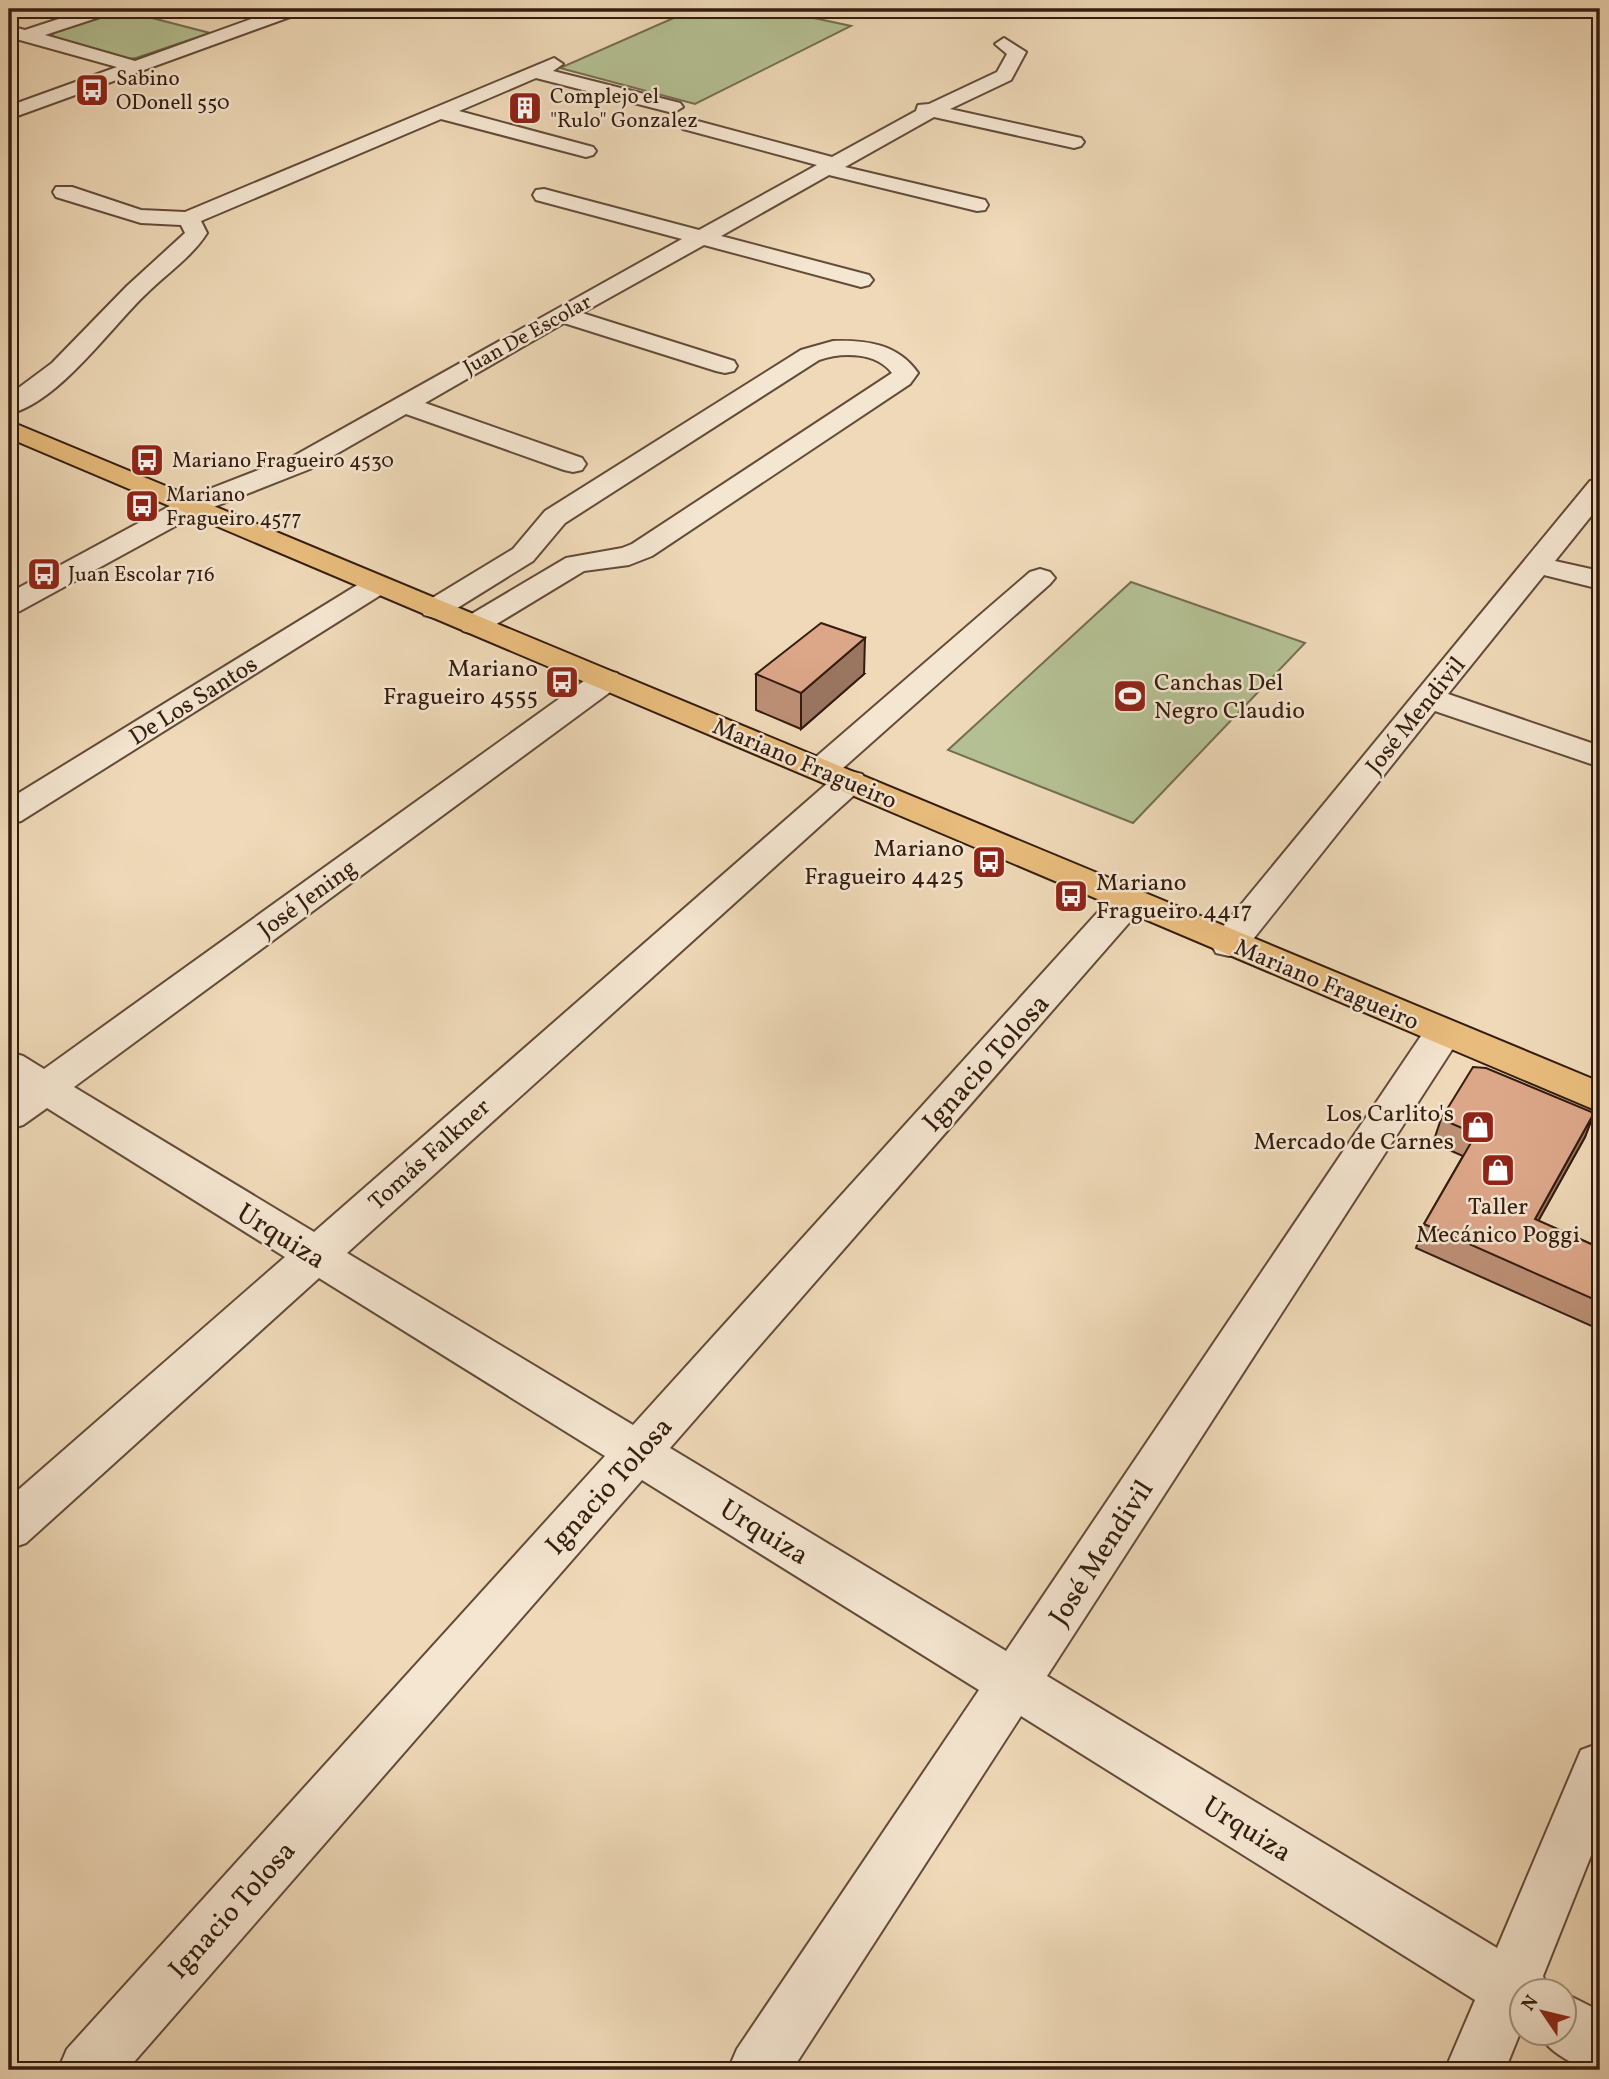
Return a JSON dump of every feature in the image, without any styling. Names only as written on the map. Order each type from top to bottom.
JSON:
[{"type":"main road","name":"Mariano Fragueiro","points":[[12,434],[836,775],[1229,944],[1600,1098]]},
{"type":"street","points":[[17,33],[106,9]]},
{"type":"street","points":[[12,109],[295,9]]},
{"type":"street","points":[[17,33],[137,66]]},
{"type":"street","name":"Juan De Escolar","points":[[9,605],[191,506],[301,463],[562,314],[866,146],[932,110],[1004,76],[1017,52],[1004,44]]},
{"type":"street","points":[[64,192],[145,218],[160,221],[189,218],[554,64]]},
{"type":"street","points":[[534,72],[673,107]]},
{"type":"street","points":[[932,110],[1074,142]]},
{"type":"street","points":[[439,112],[586,151]]},
{"type":"street","points":[[690,125],[976,205]]},
{"type":"street","points":[[544,195],[699,239],[860,280]]},
{"type":"street","points":[[9,405],[36,391],[57,374],[137,290],[191,241],[196,233],[189,218]]},
{"type":"street","points":[[507,346],[497,337],[502,329],[618,267],[651,265]]},
{"type":"street","points":[[562,314],[725,366]]},
{"type":"street","points":[[435,609],[532,546],[555,517],[820,350],[850,347],[871,351],[902,366],[905,373],[901,379],[642,550],[629,556],[576,564],[474,625]]},
{"type":"street","points":[[422,367],[466,369]]},
{"type":"street","points":[[360,400],[358,407],[374,422]]},
{"type":"street","points":[[404,404],[573,464]]},
{"type":"street","name":"José Mendivil","points":[[1229,944],[1600,487]]},
{"type":"street","points":[[532,546],[549,557],[576,564]]},
{"type":"street","points":[[1538,565],[1600,580]]},
{"type":"street","name":"Tomás Falkner","points":[[9,1528],[315,1255],[836,775],[1040,578]]},
{"type":"street","name":"De Los Santos","points":[[9,814],[377,585]]},
{"type":"street","name":"José Jening","points":[[21,1090],[606,680]]},
{"type":"street","points":[[1428,698],[1600,757]]},
{"type":"street","name":"Ignacio Tolosa","points":[[88,2070],[1129,900]]},
{"type":"street","name":"José Mendivil","points":[[758,2070],[1443,1033]]},
{"type":"street","name":"Urquiza","points":[[21,1090],[315,1255],[1508,1988]]},
{"type":"street","points":[[1520,1978],[1600,1768]]},
{"type":"street","points":[[1475,2070],[1508,2006]]},
{"type":"street","points":[[1578,2031],[1600,2045]]},
{"type":"green space","points":[[694,9],[772,9],[851,26],[695,104],[560,68]]},
{"type":"green space","points":[[121,10],[210,33],[128,59],[53,37],[52,32]]},
{"type":"green space","name":"Canchas Del Negro Claudio","points":[[1131,582],[1305,643],[1133,823],[948,750]]},
{"type":"building","points":[[821,623],[865,638],[801,693],[756,674]]},
{"type":"building","points":[[1473,1067],[1486,1068],[1594,1113],[1535,1219],[1600,1248],[1600,1302],[1424,1224],[1476,1134],[1441,1119]]},
{"type":"place","name":"Sabino ODonell 550","points":[[92,90]]},
{"type":"place","name":"Complejo el \"Rulo\" Gonzalez","points":[[525,108]]},
{"type":"place","name":"Mariano Fragueiro 4530","points":[[147,460]]},
{"type":"place","name":"Mariano Fragueiro 4577","points":[[142,506]]},
{"type":"place","name":"Juan Escolar 716","points":[[44,574]]},
{"type":"place","name":"Mariano Fragueiro 4555","points":[[562,682]]},
{"type":"place","name":"Canchas Del Negro Claudio","points":[[1130,696]]},
{"type":"place","name":"Mariano Fragueiro 4425","points":[[989,862]]},
{"type":"place","name":"Mariano Fragueiro 4417","points":[[1071,896]]},
{"type":"place","name":"Los Carlito's Mercado de Carnes","points":[[1478,1127]]},
{"type":"place","name":"Taller Mecánico Poggi","points":[[1498,1170]]}]
